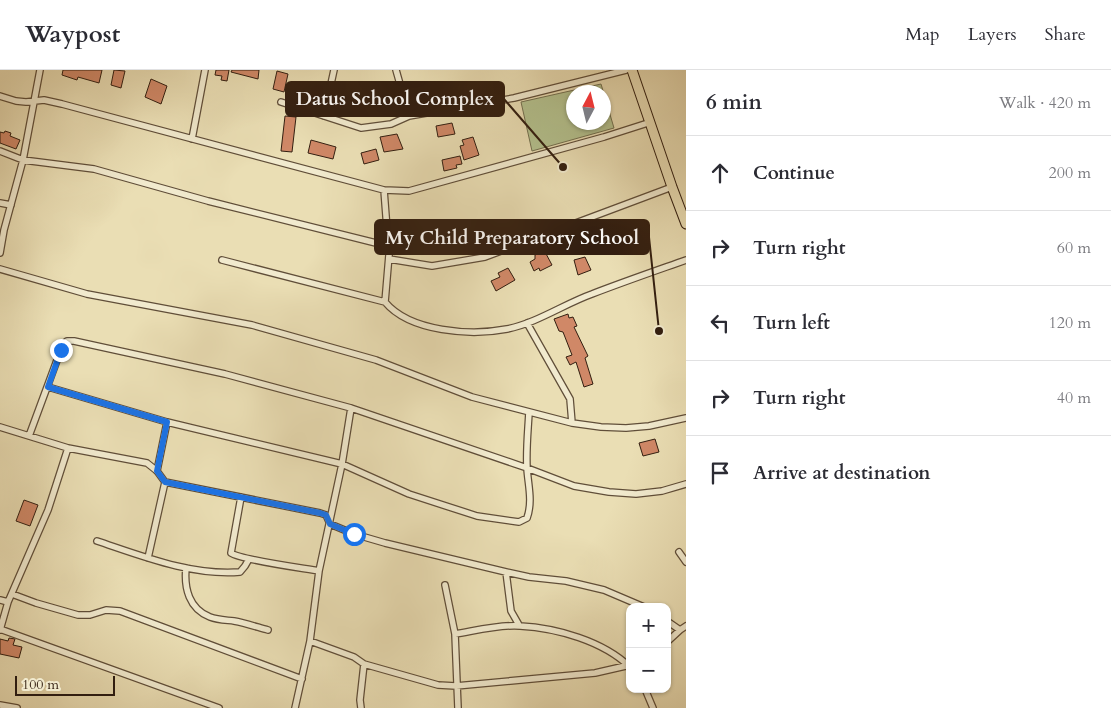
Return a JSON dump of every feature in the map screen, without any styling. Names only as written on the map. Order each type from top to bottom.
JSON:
[{"type":"main road","points":[[632,70],[672,187],[684,210],[686,224]]},
{"type":"street","points":[[0,253],[23,160],[40,70]]},
{"type":"street","points":[[192,139],[205,70]]},
{"type":"street","points":[[324,116],[334,70]]},
{"type":"street","points":[[396,70],[409,116]]},
{"type":"street","points":[[281,102],[361,128],[391,124],[409,116],[514,98],[626,70]]},
{"type":"street","points":[[0,96],[16,101],[44,100],[62,104],[384,190],[409,191],[604,137],[651,122]]},
{"type":"street","points":[[0,151],[23,160],[94,169],[217,203],[388,246]]},
{"type":"street","points":[[389,259],[432,266],[486,257],[672,187]]},
{"type":"street","points":[[384,190],[389,259],[385,302]]},
{"type":"street","points":[[0,203],[11,205]]},
{"type":"street","points":[[222,260],[385,302],[393,311],[422,326],[445,330],[478,332],[507,329],[527,323],[590,294],[686,260]]},
{"type":"street","points":[[0,269],[87,294],[252,325],[376,360],[472,396],[572,423],[601,428],[626,428],[649,426],[686,418]]},
{"type":"street","points":[[527,323],[570,399],[572,423]]},
{"type":"street","points":[[29,436],[63,344],[74,341],[225,374],[351,408],[574,486],[636,494],[662,491],[686,484]]},
{"type":"street","points":[[48,387],[167,422],[342,464],[409,494],[439,504],[477,516],[519,522],[527,518],[529,513],[530,493],[527,468],[529,412]]},
{"type":"street","points":[[295,708],[310,641],[319,571],[342,464],[351,408]]},
{"type":"street","points":[[157,471],[167,422]]},
{"type":"street","points":[[0,427],[68,448],[147,463],[157,471],[165,482],[320,513],[326,515],[330,524],[354,534],[385,543],[506,572],[584,585],[604,590],[635,603]]},
{"type":"street","points":[[68,448],[48,510],[8,602],[0,630],[219,708]]},
{"type":"street","points":[[148,558],[165,482]]},
{"type":"street","points":[[241,497],[231,552],[235,556],[319,571]]},
{"type":"street","points":[[97,542],[186,568],[225,573],[240,572],[249,559]]},
{"type":"street","points":[[679,552],[686,562]]},
{"type":"street","points":[[186,568],[186,590],[189,599],[201,612],[209,616],[268,630]]},
{"type":"street","points":[[506,572],[511,611],[519,626]]},
{"type":"street","points":[[445,585],[456,634],[458,708]]},
{"type":"street","points":[[12,594],[78,615],[90,615],[106,610],[120,611],[302,679]]},
{"type":"street","points":[[0,600],[8,602]]},
{"type":"street","points":[[671,623],[683,628],[671,638]]},
{"type":"street","points":[[456,634],[519,626],[561,633],[610,650],[626,663]]},
{"type":"street","points":[[310,641],[354,657],[364,664],[438,685],[456,686],[595,673],[626,667]]},
{"type":"street","points":[[361,708],[360,700],[364,664]]},
{"type":"street","points":[[647,693],[653,708]]},
{"type":"street","points":[[0,705],[17,708]]},
{"type":"green space","points":[[566,92],[566,130],[607,130],[532,151],[521,102]]},
{"type":"green space","points":[[611,118],[614,128],[611,129]]},
{"type":"building","points":[[63,70],[102,70],[99,83],[78,77],[77,80],[62,75]]},
{"type":"building","points":[[114,70],[125,71],[121,88],[111,85]]},
{"type":"building","points":[[216,70],[229,70],[227,81],[221,80],[222,76],[215,75]]},
{"type":"building","points":[[232,70],[259,70],[258,79],[231,72]]},
{"type":"building","points":[[277,71],[288,74],[284,92],[273,89]]},
{"type":"building","points":[[151,79],[167,86],[161,104],[145,97]]},
{"type":"building","points":[[285,116],[296,117],[292,152],[281,151]]},
{"type":"building","points":[[452,123],[455,134],[438,137],[436,126]]},
{"type":"building","points":[[5,131],[11,133],[10,136],[20,140],[16,149],[0,143],[0,132],[4,133]]},
{"type":"building","points":[[397,134],[403,149],[384,152],[380,137]]},
{"type":"building","points":[[473,137],[479,155],[464,160],[460,146],[464,145],[462,140]]},
{"type":"building","points":[[311,140],[336,147],[333,159],[308,153]]},
{"type":"building","points":[[376,149],[379,160],[364,164],[361,153]]},
{"type":"building","points":[[460,156],[462,164],[456,165],[457,168],[444,171],[442,160]]},
{"type":"building","points":[[544,250],[552,265],[540,271],[539,268],[534,271],[530,262],[535,259],[535,255]]},
{"type":"building","points":[[585,257],[591,270],[578,275],[574,260]]},
{"type":"building","points":[[508,268],[515,280],[496,291],[491,281],[500,277],[498,273]]},
{"type":"building","points":[[568,314],[569,318],[573,317],[577,326],[574,327],[588,356],[585,358],[593,384],[584,387],[576,362],[570,365],[566,357],[572,355],[563,332],[559,331],[554,319]]},
{"type":"building","points":[[655,439],[659,452],[643,456],[639,443]]},
{"type":"building","points":[[24,500],[38,505],[30,526],[16,521]]},
{"type":"building","points":[[9,638],[15,639],[13,645],[22,647],[19,658],[0,654],[0,639],[8,641]]},
{"type":"place","name":"Datus School Complex","points":[[563,167]]},
{"type":"place","name":"My Child Preparatory School","points":[[659,331]]},
{"type":"route","points":[[61,350],[48,387],[167,422],[157,471],[165,482],[320,513],[326,515],[330,524],[354,534]]}]
